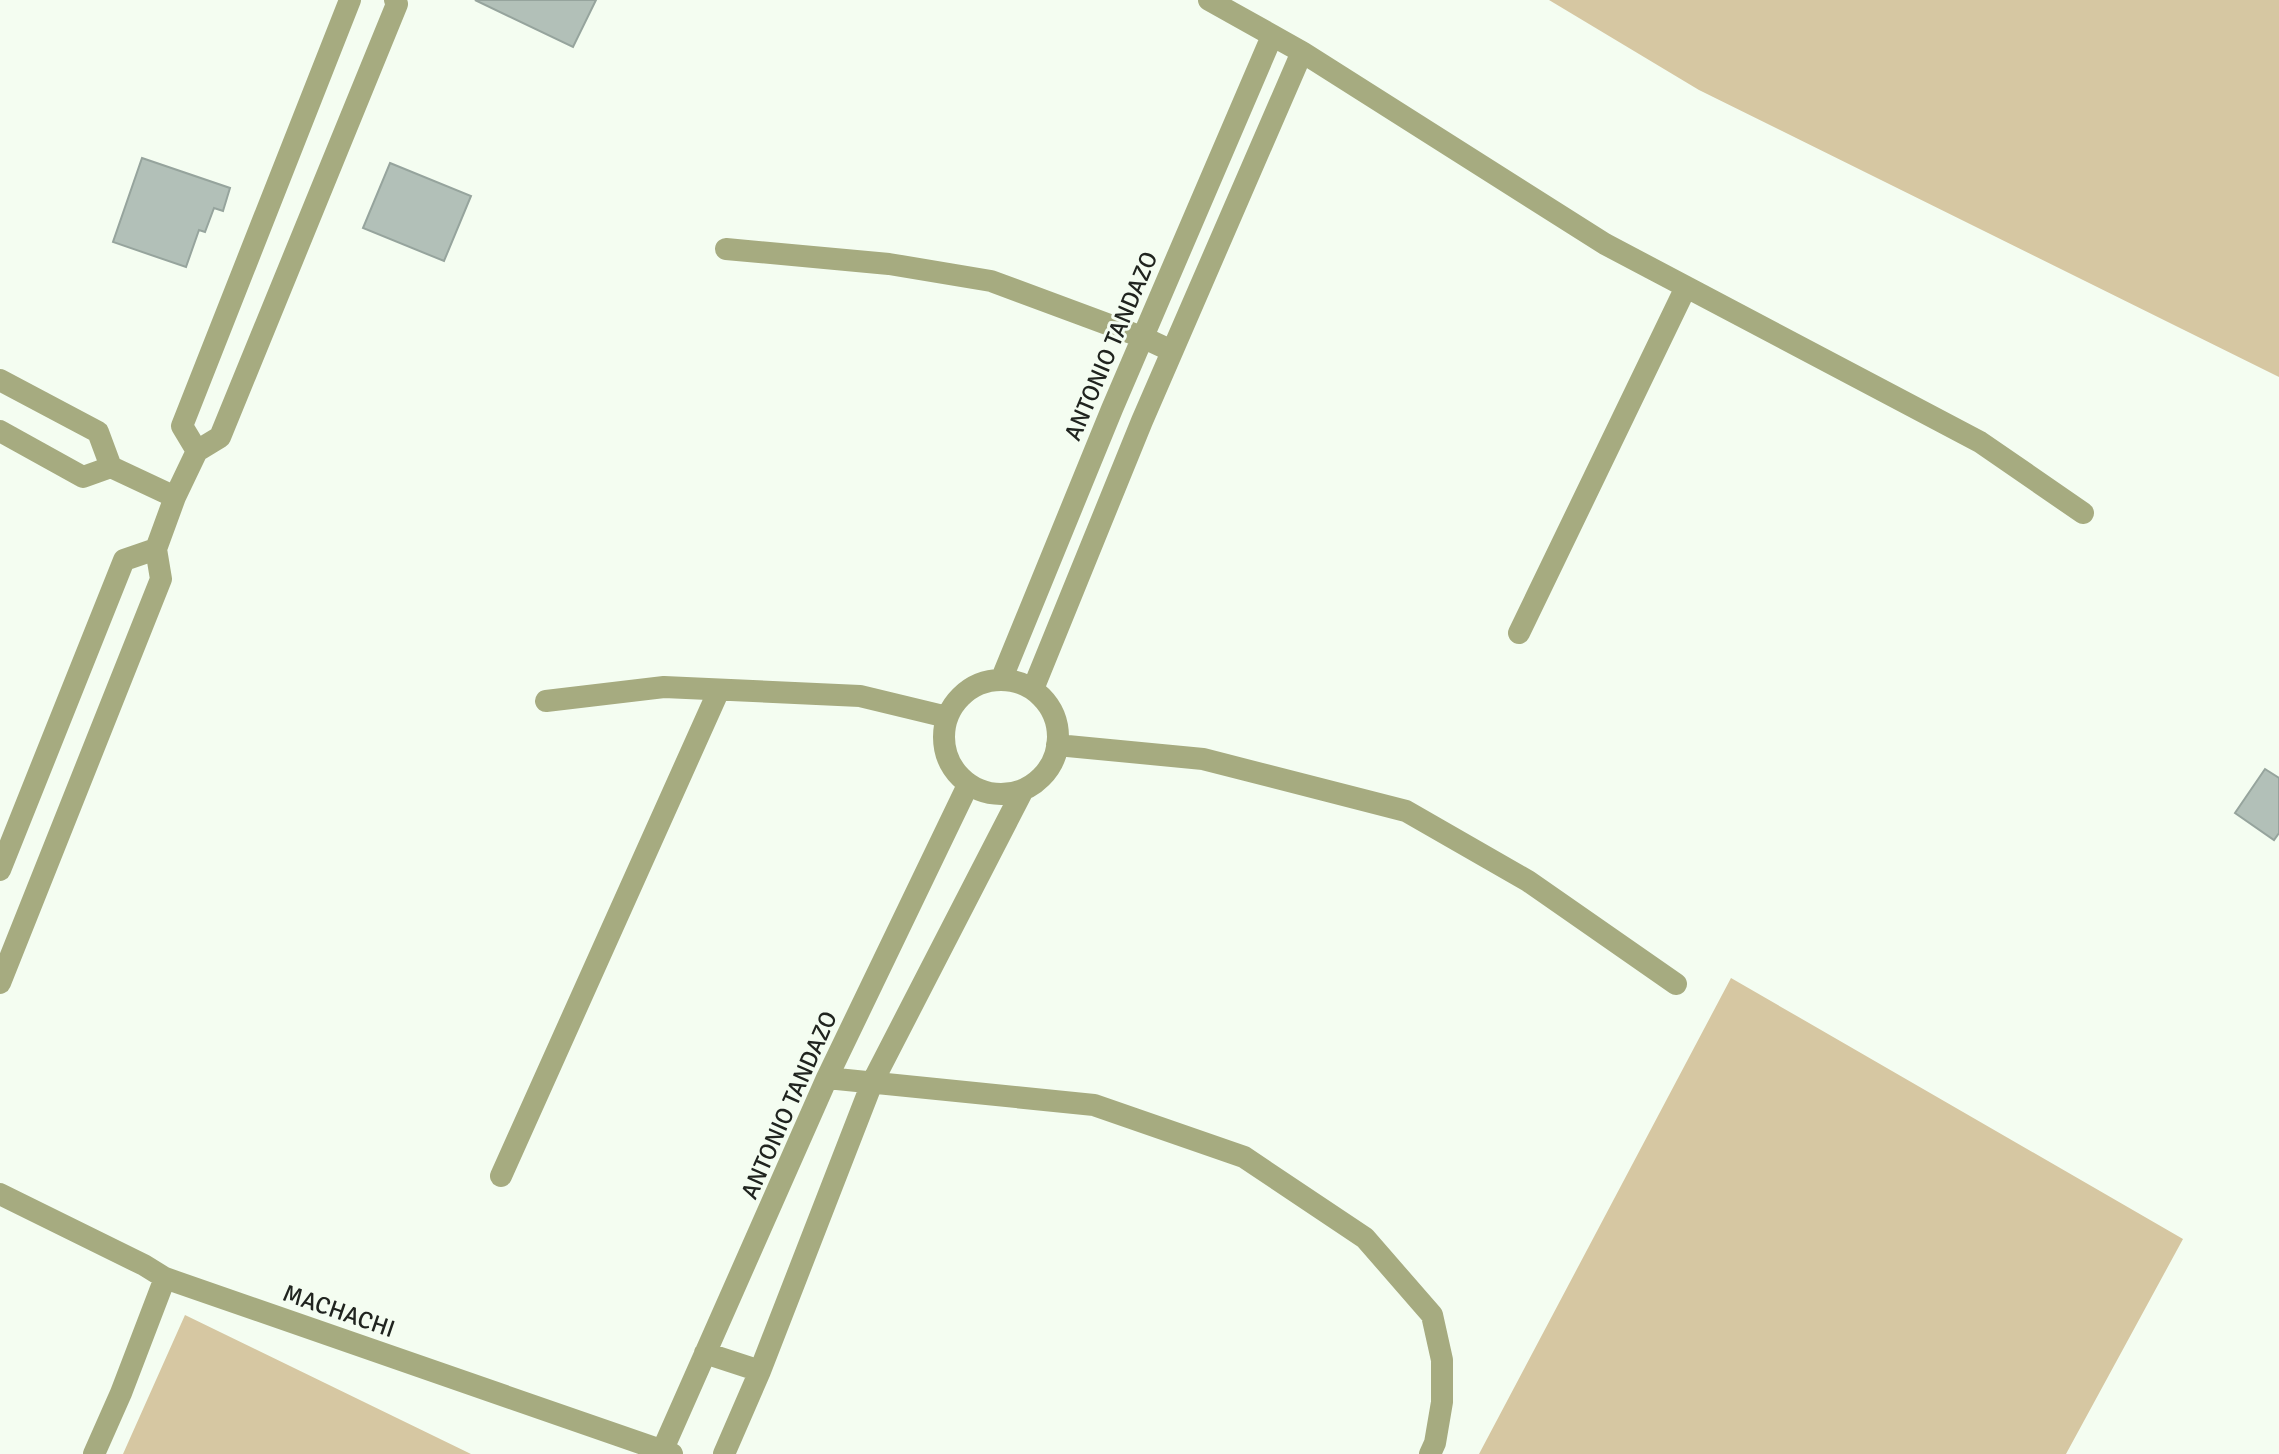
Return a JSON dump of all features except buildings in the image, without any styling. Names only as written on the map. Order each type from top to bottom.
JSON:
[{"type":"street","points":[[197,451],[182,426],[350,0]]},
{"type":"street","points":[[0,983],[161,579],[156,549],[175,497],[197,451],[220,437],[397,4],[395,0]]},
{"type":"street","points":[[1209,0],[1302,52],[1605,244],[1980,442],[2083,513]]},
{"type":"street","name":"ANTONIO TANDAZO","points":[[1002,678],[1142,337],[1272,36]]},
{"type":"street","points":[[1033,689],[1172,351],[1302,52]]},
{"type":"street","points":[[726,249],[889,264],[991,281],[1172,351]]},
{"type":"street","points":[[1519,633],[1686,287]]},
{"type":"street","points":[[0,380],[98,432],[111,467],[175,497]]},
{"type":"street","points":[[0,431],[83,477],[111,467]]},
{"type":"street","points":[[0,870],[124,560],[156,549]]},
{"type":"street","points":[[1002,678],[1033,689],[1047,704],[1056,724],[1057,745],[1054,759],[1046,772],[1023,790],[1004,795],[986,793],[968,785],[955,772],[946,755],[944,735],[947,717],[955,702],[968,690],[1002,678]]},
{"type":"street","points":[[546,701],[664,687],[860,696],[947,717]]},
{"type":"street","points":[[501,1176],[719,690]]},
{"type":"street","points":[[1057,745],[1203,759],[1406,811],[1528,881],[1676,984]]},
{"type":"street","name":"ANTONIO TANDAZO","points":[[668,1452],[705,1353],[827,1078],[968,785]]},
{"type":"street","points":[[724,1454],[760,1371],[872,1083],[1023,790]]},
{"type":"street","points":[[827,1078],[1094,1105],[1244,1157],[1257,1165],[1365,1238],[1432,1315],[1442,1360],[1442,1402],[1430,1454]]},
{"type":"street","name":"MACHACHI","points":[[0,1194],[165,1278],[668,1452]]},
{"type":"street","points":[[94,1454],[165,1278]]},
{"type":"street","points":[[705,1353],[760,1371]]},
{"type":"shaded area","points":[[1549,0],[2279,0],[2279,377],[1699,90]]},
{"type":"shaded area","points":[[1731,978],[2183,1239],[2066,1454],[1479,1454]]},
{"type":"shaded area","points":[[185,1315],[471,1454],[123,1454]]}]
